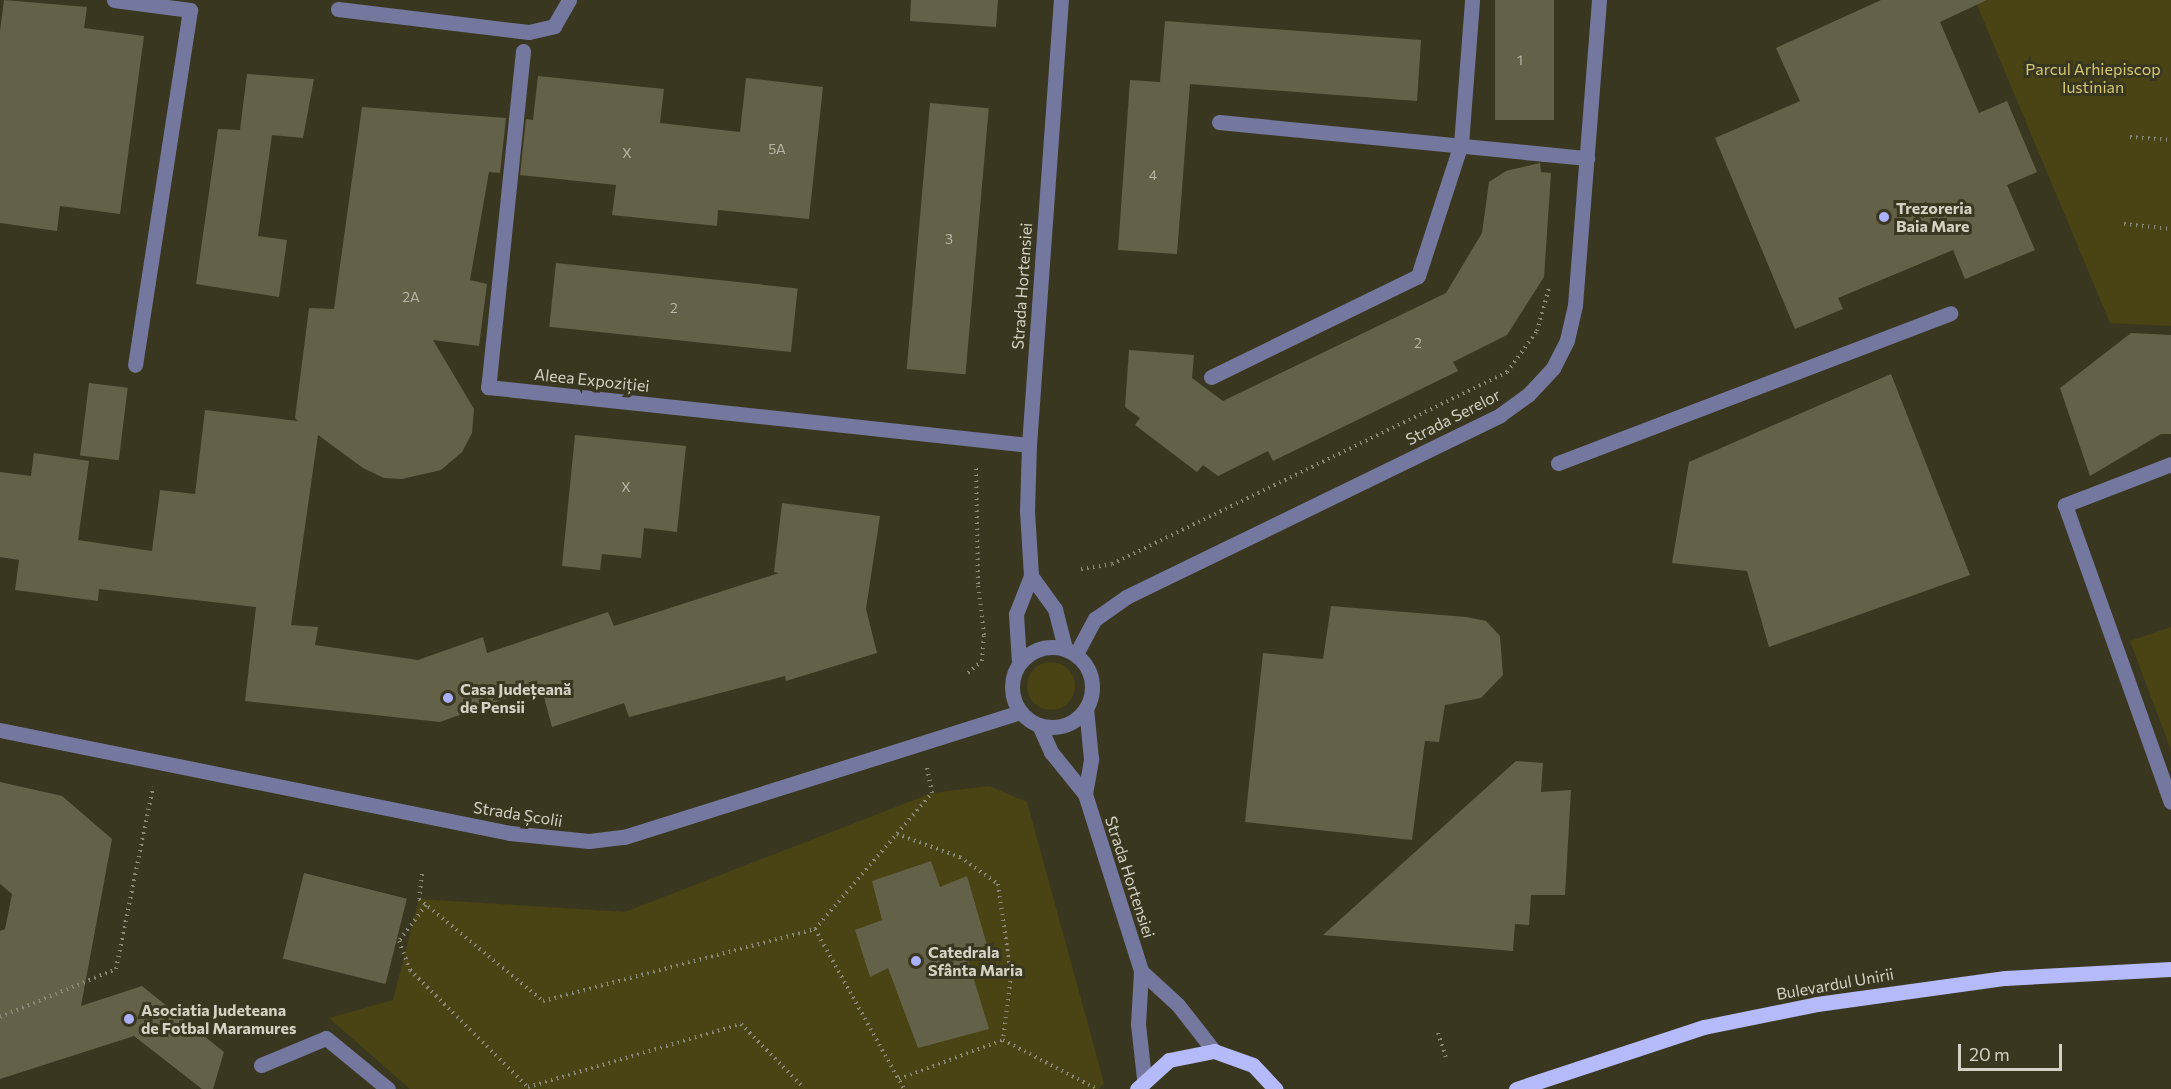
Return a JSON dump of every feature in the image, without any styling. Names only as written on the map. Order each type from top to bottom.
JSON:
[{"type":"main road","name":"Bulevardul Unirii","points":[[1516,1089],[1704,1026],[1817,1004],[2005,978],[2171,969]]},
{"type":"main road","points":[[1140,1084],[1183,1054],[1214,1051],[1253,1065],[1275,1089]]},
{"type":"street","points":[[114,0],[190,10],[135,365]]},
{"type":"street","points":[[338,9],[529,32],[554,26],[568,0]]},
{"type":"street","name":"Strada Hortensiei","points":[[1019,662],[1016,614],[1031,576],[1027,511],[1029,445],[1061,0]]},
{"type":"street","points":[[1211,377],[1418,276],[1461,144],[1472,0]]},
{"type":"street","name":"Strada Serelor","points":[[1070,651],[1095,619],[1126,597],[1500,416],[1528,395],[1553,369],[1567,340],[1575,305],[1599,0]]},
{"type":"street","name":"Aleea Expoziției","points":[[523,51],[488,387],[1029,445]]},
{"type":"street","points":[[1219,122],[1587,158]]},
{"type":"street","points":[[1558,463],[1950,313]]},
{"type":"street","points":[[2171,464],[2065,504],[2171,802]]},
{"type":"street","points":[[1031,576],[1055,609],[1070,651],[1090,673],[1092,685],[1086,708],[1065,725],[1039,725],[1020,712],[1011,687],[1019,662],[1039,648],[1070,651]]},
{"type":"street","name":"Strada Hortensiei","points":[[1084,794],[1091,759],[1086,708]]},
{"type":"street","name":"Strada Școlii","points":[[0,730],[510,833],[606,841],[1020,712]]},
{"type":"street","name":"Strada Hortensiei","points":[[1039,725],[1051,752],[1084,794],[1141,971],[1138,1024],[1140,1084]]},
{"type":"street","name":"Strada Hortensiei","points":[[1141,971],[1178,1005],[1214,1051]]},
{"type":"street","points":[[261,1065],[326,1038],[388,1089]]},
{"type":"path","points":[[2130,137],[2171,140]]},
{"type":"path","points":[[2124,224],[2171,229]]},
{"type":"path","points":[[1081,569],[1112,564],[1507,372],[1537,331],[1550,281],[1575,305]]},
{"type":"path","points":[[968,673],[982,661],[984,635],[978,584],[976,466]]},
{"type":"path","points":[[0,1017],[116,969],[158,762]]},
{"type":"path","points":[[422,874],[419,898],[543,1001],[815,929],[932,793],[927,767]]},
{"type":"path","points":[[897,834],[960,857],[998,884],[1011,975],[1003,1040]]},
{"type":"path","points":[[426,905],[399,941],[410,970],[528,1087],[741,1024],[804,1088]]},
{"type":"path","points":[[815,929],[904,1089]]},
{"type":"path","points":[[1438,1033],[1446,1058]]},
{"type":"path","points":[[899,1080],[1003,1040],[1098,1089]]},
{"type":"green space","name":"Parcul Arhiepiscop Iustinian","points":[[1975,0],[2171,0],[2171,326],[2110,323]]},
{"type":"green space","points":[[2171,627],[2171,750],[2130,641]]},
{"type":"green space","points":[[1051,662],[1068,669],[1075,686],[1068,703],[1051,710],[1034,703],[1027,686],[1034,669]]},
{"type":"green space","points":[[989,786],[1027,802],[1104,1083],[1099,1089],[410,1089],[329,1018],[393,1000],[419,899],[625,912],[932,793]]},
{"type":"building","points":[[4,0],[87,7],[84,28],[144,36],[120,214],[60,206],[57,231],[0,223],[0,31]]},
{"type":"building","points":[[911,0],[998,0],[996,27],[910,21]]},
{"type":"building","points":[[1495,0],[1554,0],[1554,120],[1495,120]]},
{"type":"building","name":"Trezoreria Baia Mare","points":[[1881,0],[1987,0],[1940,22],[1979,113],[2007,101],[2037,172],[2007,185],[2035,250],[1965,279],[1953,250],[1838,298],[1843,309],[1795,329],[1715,138],[1800,101],[1776,48]]},
{"type":"building","points":[[1165,21],[1421,40],[1417,101],[1190,84],[1177,254],[1118,250],[1130,80],[1160,82]]},
{"type":"building","points":[[247,74],[314,79],[303,138],[272,135],[258,236],[287,240],[279,297],[196,284],[218,129],[240,130]]},
{"type":"building","points":[[538,76],[664,89],[660,123],[740,132],[746,78],[823,87],[809,219],[718,210],[717,226],[612,215],[616,185],[520,175],[526,119],[533,120]]},
{"type":"building","points":[[930,103],[989,108],[966,374],[907,369]]},
{"type":"building","points":[[362,107],[506,118],[500,173],[489,172],[470,280],[487,284],[479,346],[433,340],[474,409],[472,433],[462,452],[441,470],[402,479],[384,478],[363,468],[318,435],[291,625],[318,627],[315,645],[418,660],[483,637],[487,653],[608,612],[614,626],[779,573],[774,572],[782,503],[880,516],[866,609],[877,653],[786,681],[785,676],[629,717],[624,703],[552,727],[541,686],[440,722],[245,701],[256,607],[99,589],[98,601],[15,590],[19,560],[0,557],[0,472],[31,476],[34,453],[89,461],[78,540],[152,551],[160,490],[195,494],[205,410],[298,421],[295,418],[309,308],[334,309]]},
{"type":"building","points":[[1540,163],[1541,172],[1551,173],[1544,277],[1507,335],[1453,362],[1458,371],[1273,461],[1268,451],[1218,476],[1203,465],[1197,472],[1135,425],[1140,418],[1125,407],[1129,350],[1194,355],[1192,378],[1223,401],[1446,293],[1482,233],[1489,182],[1506,171]]},
{"type":"building","points":[[556,263],[798,288],[791,352],[549,327]]},
{"type":"building","points":[[2131,333],[2171,335],[2171,434],[2161,434],[2090,476],[2060,388]]},
{"type":"building","points":[[1891,374],[1970,575],[1769,647],[1747,571],[1672,563],[1689,462]]},
{"type":"building","points":[[89,383],[128,388],[119,460],[80,455]]},
{"type":"building","points":[[575,435],[686,446],[677,532],[644,528],[641,558],[602,554],[600,570],[562,566]]},
{"type":"building","points":[[1331,606],[1466,617],[1486,621],[1500,636],[1503,675],[1481,698],[1445,705],[1439,742],[1425,741],[1412,840],[1245,822],[1263,653],[1323,659]]},
{"type":"building","points":[[1516,761],[1543,763],[1541,792],[1571,790],[1565,895],[1531,895],[1529,925],[1515,924],[1513,951],[1323,935]]},
{"type":"building","points":[[0,782],[62,796],[112,839],[81,1006],[142,986],[224,1052],[213,1089],[202,1089],[134,1036],[0,1079],[0,931],[5,929],[12,894],[0,884]]},
{"type":"building","name":"Catedrala Sfânta Maria","points":[[931,861],[940,887],[967,876],[987,945],[966,953],[989,1029],[918,1048],[888,968],[870,977],[855,930],[882,920],[872,881]]},
{"type":"building","points":[[304,873],[407,899],[386,984],[283,958]]},
{"type":"place","name":"Trezoreria Baia Mare","points":[[1884,217]]},
{"type":"place","name":"Casa Județeană de Pensii","points":[[448,698]]},
{"type":"place","name":"Catedrala Sfânta Maria","points":[[916,961]]},
{"type":"place","name":"Asociatia Judeteana de Fotbal Maramures","points":[[129,1019]]}]
